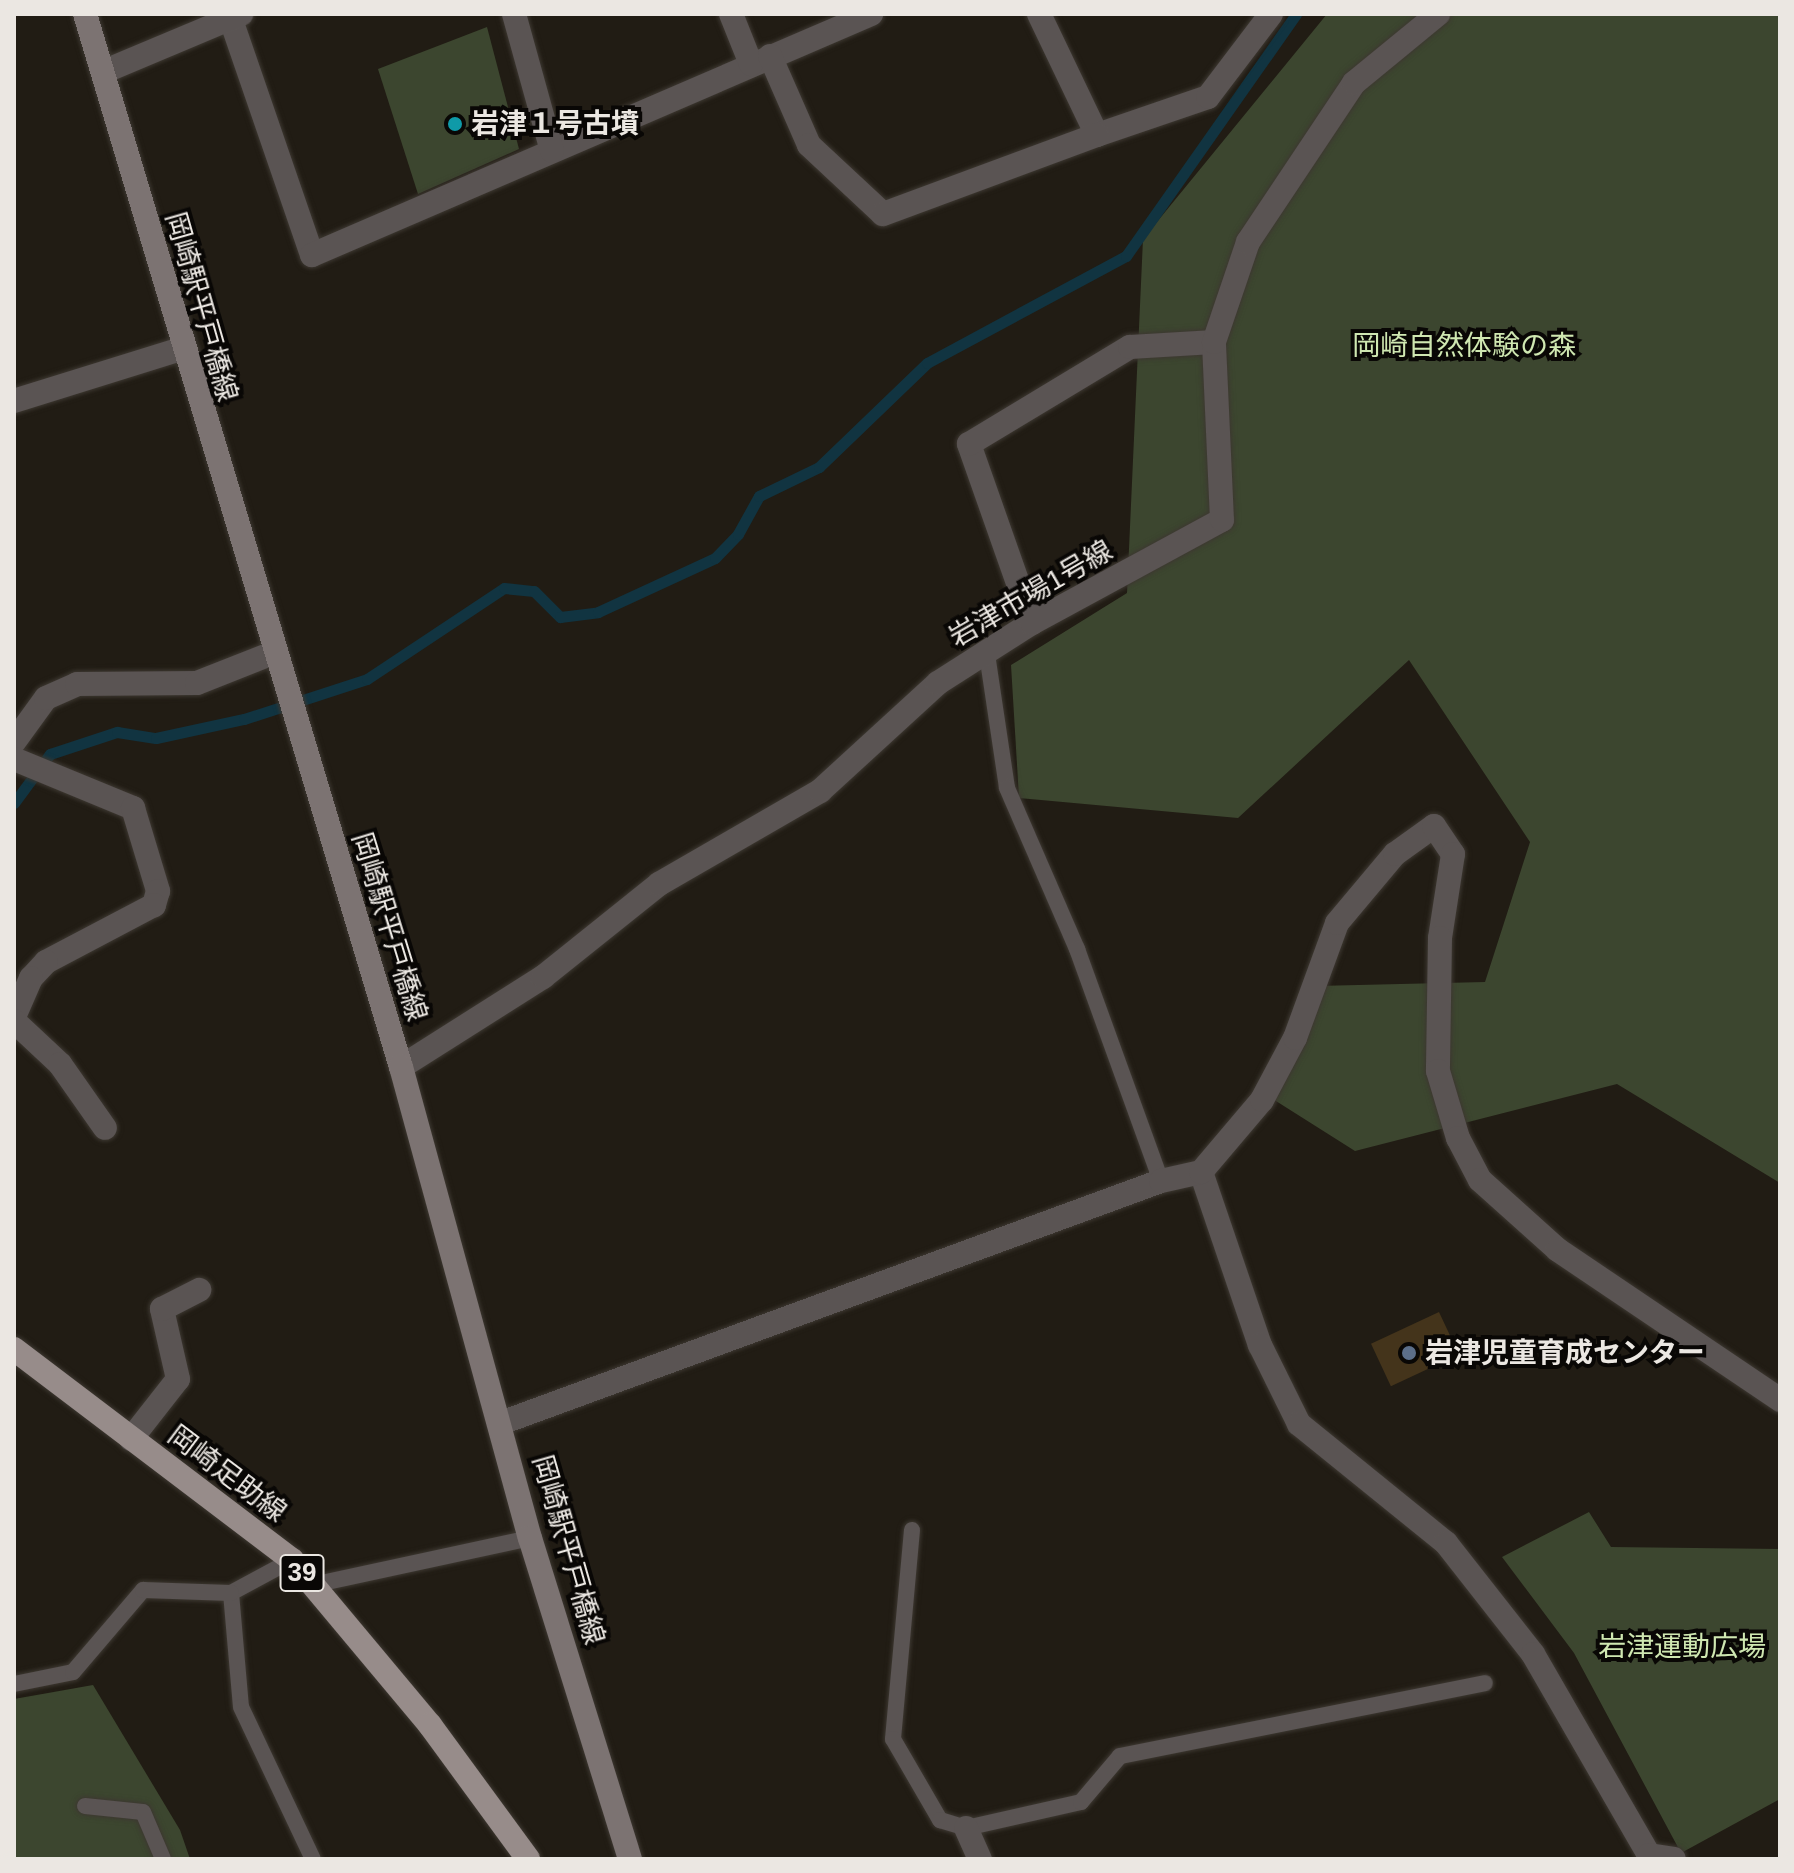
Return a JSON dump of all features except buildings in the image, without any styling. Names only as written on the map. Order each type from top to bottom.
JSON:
[{"type":"main road","name":"岡崎足助線","points":[[14,1349],[292,1560],[430,1725],[528,1859]]},
{"type":"street","name":"岡崎駅平戸橋線","points":[[85,14],[181,349],[401,1067],[501,1423],[530,1538],[630,1859]]},
{"type":"street","points":[[514,14],[552,151]]},
{"type":"street","points":[[731,14],[809,145],[883,214],[1208,97],[1271,14]]},
{"type":"street","points":[[103,72],[233,15],[312,255],[871,14]]},
{"type":"street","points":[[1039,14],[1097,135]]},
{"type":"street","name":"岩津市場1号線","points":[[401,1067],[543,977],[659,884],[820,791],[938,683],[1032,623],[1222,520],[1214,342],[1248,242],[1304,151],[1354,83],[1438,14]]},
{"type":"street","points":[[1032,623],[969,444],[1130,347],[1214,342]]},
{"type":"street","points":[[14,401],[181,349]]},
{"type":"street","points":[[14,742],[46,698],[77,684],[197,683],[273,653]]},
{"type":"street","points":[[14,759],[133,808],[158,891],[154,905],[46,962],[31,978],[14,1019],[60,1064],[105,1128]]},
{"type":"street","points":[[501,1423],[1161,1181],[1201,1172],[1262,1100],[1295,1038],[1337,923],[1395,854],[1434,826],[1453,854],[1440,938],[1438,1071],[1458,1138],[1480,1180],[1558,1250],[1780,1400]]},
{"type":"street","points":[[1201,1172],[1260,1345],[1299,1424],[1446,1543],[1533,1654],[1649,1855],[1674,1859]]},
{"type":"street","points":[[131,1439],[178,1379],[162,1309],[199,1290]]},
{"type":"street","points":[[966,1828],[980,1859]]},
{"type":"lane","points":[[987,654],[1007,788],[1077,949],[1161,1181]]},
{"type":"lane","points":[[912,1530],[893,1739],[940,1820],[966,1828],[1081,1802],[1120,1756],[1485,1683]]},
{"type":"lane","points":[[313,1585],[530,1538]]},
{"type":"lane","points":[[14,1684],[73,1672],[143,1590],[231,1593],[292,1560]]},
{"type":"lane","points":[[231,1593],[241,1707],[313,1859]]},
{"type":"lane","points":[[85,1806],[143,1812],[163,1859]]},
{"type":"green space","name":"岡崎自然体験の森","points":[[1327,14],[1780,14],[1780,1183],[1617,1084],[1355,1151],[1265,1094],[1316,986],[1485,982],[1530,842],[1409,660],[1238,818],[1019,798],[1011,665],[1127,593],[1143,239]]},
{"type":"green space","points":[[487,27],[519,149],[418,194],[378,69]]},
{"type":"green space","name":"岩津運動広場","points":[[1589,1512],[1611,1547],[1780,1549],[1780,1799],[1681,1853],[1574,1653],[1502,1557]]},
{"type":"green space","points":[[93,1685],[180,1830],[190,1859],[14,1859],[14,1699]]},
{"type":"waterway","points":[[14,803],[50,754],[117,732],[156,738],[244,719],[367,679],[504,588],[534,591],[560,617],[598,612],[715,558],[738,534],[759,496],[819,467],[927,363],[1126,256],[1296,14]]},
{"type":"place","name":"岩津１号古墳","points":[[455,124]]},
{"type":"place","name":"岩津児童育成センター","points":[[1409,1353]]}]
